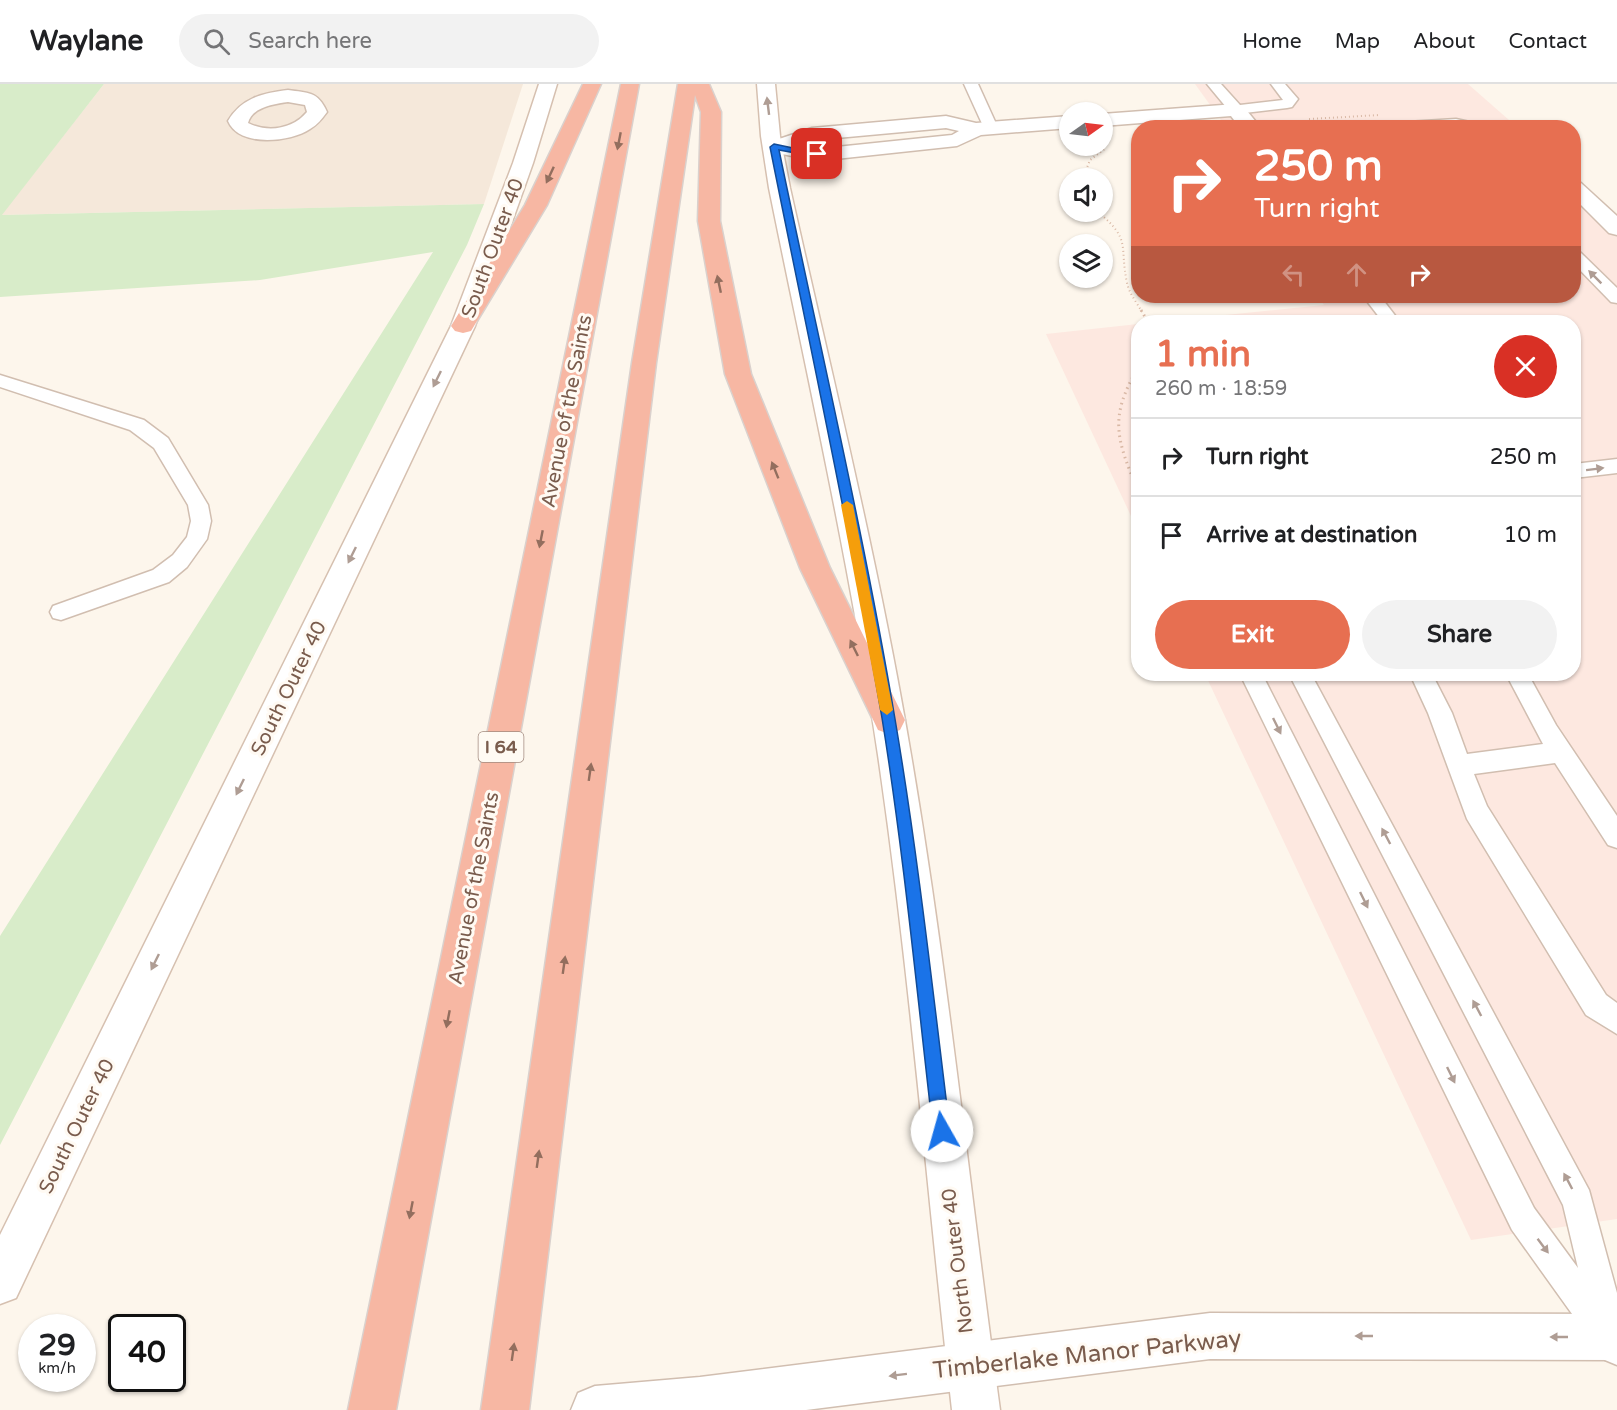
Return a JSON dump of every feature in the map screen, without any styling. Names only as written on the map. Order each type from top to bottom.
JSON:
[{"type":"highway","points":[[463,326],[536,205],[592,84]]},
{"type":"highway","name":"Avenue of the Saints","points":[[372,1410],[630,84]]},
{"type":"highway","points":[[505,1410],[644,363],[687,84]]},
{"type":"highway","points":[[700,84],[711,112],[709,221],[738,374],[814,568],[889,720]]},
{"type":"street","name":"South Outer 40","points":[[0,1282],[463,326],[524,163],[548,84]]},
{"type":"street","name":"North Outer 40","points":[[766,84],[774,147],[889,720],[918,931],[976,1410]]},
{"type":"street","points":[[1113,119],[1236,110],[1244,120]]},
{"type":"street","points":[[774,147],[817,154],[957,140],[984,129],[1059,123]]},
{"type":"street","points":[[1581,194],[1617,228]]},
{"type":"street","name":"Timberlake Manor Parkway","points":[[594,1410],[700,1400],[1210,1336],[1615,1341]]},
{"type":"lane","points":[[972,84],[984,129]]},
{"type":"lane","points":[[1214,84],[1236,110],[1287,104],[1291,99],[1278,84]]},
{"type":"lane","points":[[1581,262],[1617,298]]},
{"type":"lane","points":[[1377,303],[1386,315]]},
{"type":"lane","points":[[0,381],[137,425],[161,443],[198,505],[201,521],[197,539],[180,561],[161,576],[61,612]]},
{"type":"lane","points":[[1581,470],[1617,466]]},
{"type":"lane","points":[[1254,681],[1523,1219],[1615,1341]]},
{"type":"lane","points":[[1304,681],[1578,1201],[1615,1341]]},
{"type":"lane","points":[[1424,681],[1440,713],[1476,811],[1596,1005],[1617,1020]]},
{"type":"lane","points":[[1521,681],[1561,752],[1617,837]]},
{"type":"lane","points":[[1460,765],[1561,752]]},
{"type":"path","points":[[1110,222],[1123,239],[1127,285],[1131,292]]},
{"type":"path","points":[[1131,378],[1118,409],[1118,436],[1131,474]]},
{"type":"shaded area","points":[[104,84],[523,84],[484,204],[1,215]]},
{"type":"shaded area","points":[[1195,84],[1468,84],[1509,120],[1221,120]]},
{"type":"shaded area","points":[[1581,186],[1617,219],[1617,1219],[1471,1240],[1208,681],[1581,681],[1581,315],[1226,315],[1324,305],[1322,303],[1581,303]]},
{"type":"shaded area","points":[[1131,325],[1131,516],[1046,334]]},
{"type":"green space","points":[[0,84],[104,84],[2,215],[484,204],[467,245],[0,1145],[0,936],[433,252],[260,280],[0,297]]},
{"type":"slow traffic","points":[[847,505],[887,710]]},
{"type":"route","points":[[817,154],[774,147],[889,720],[942,1131]]}]
